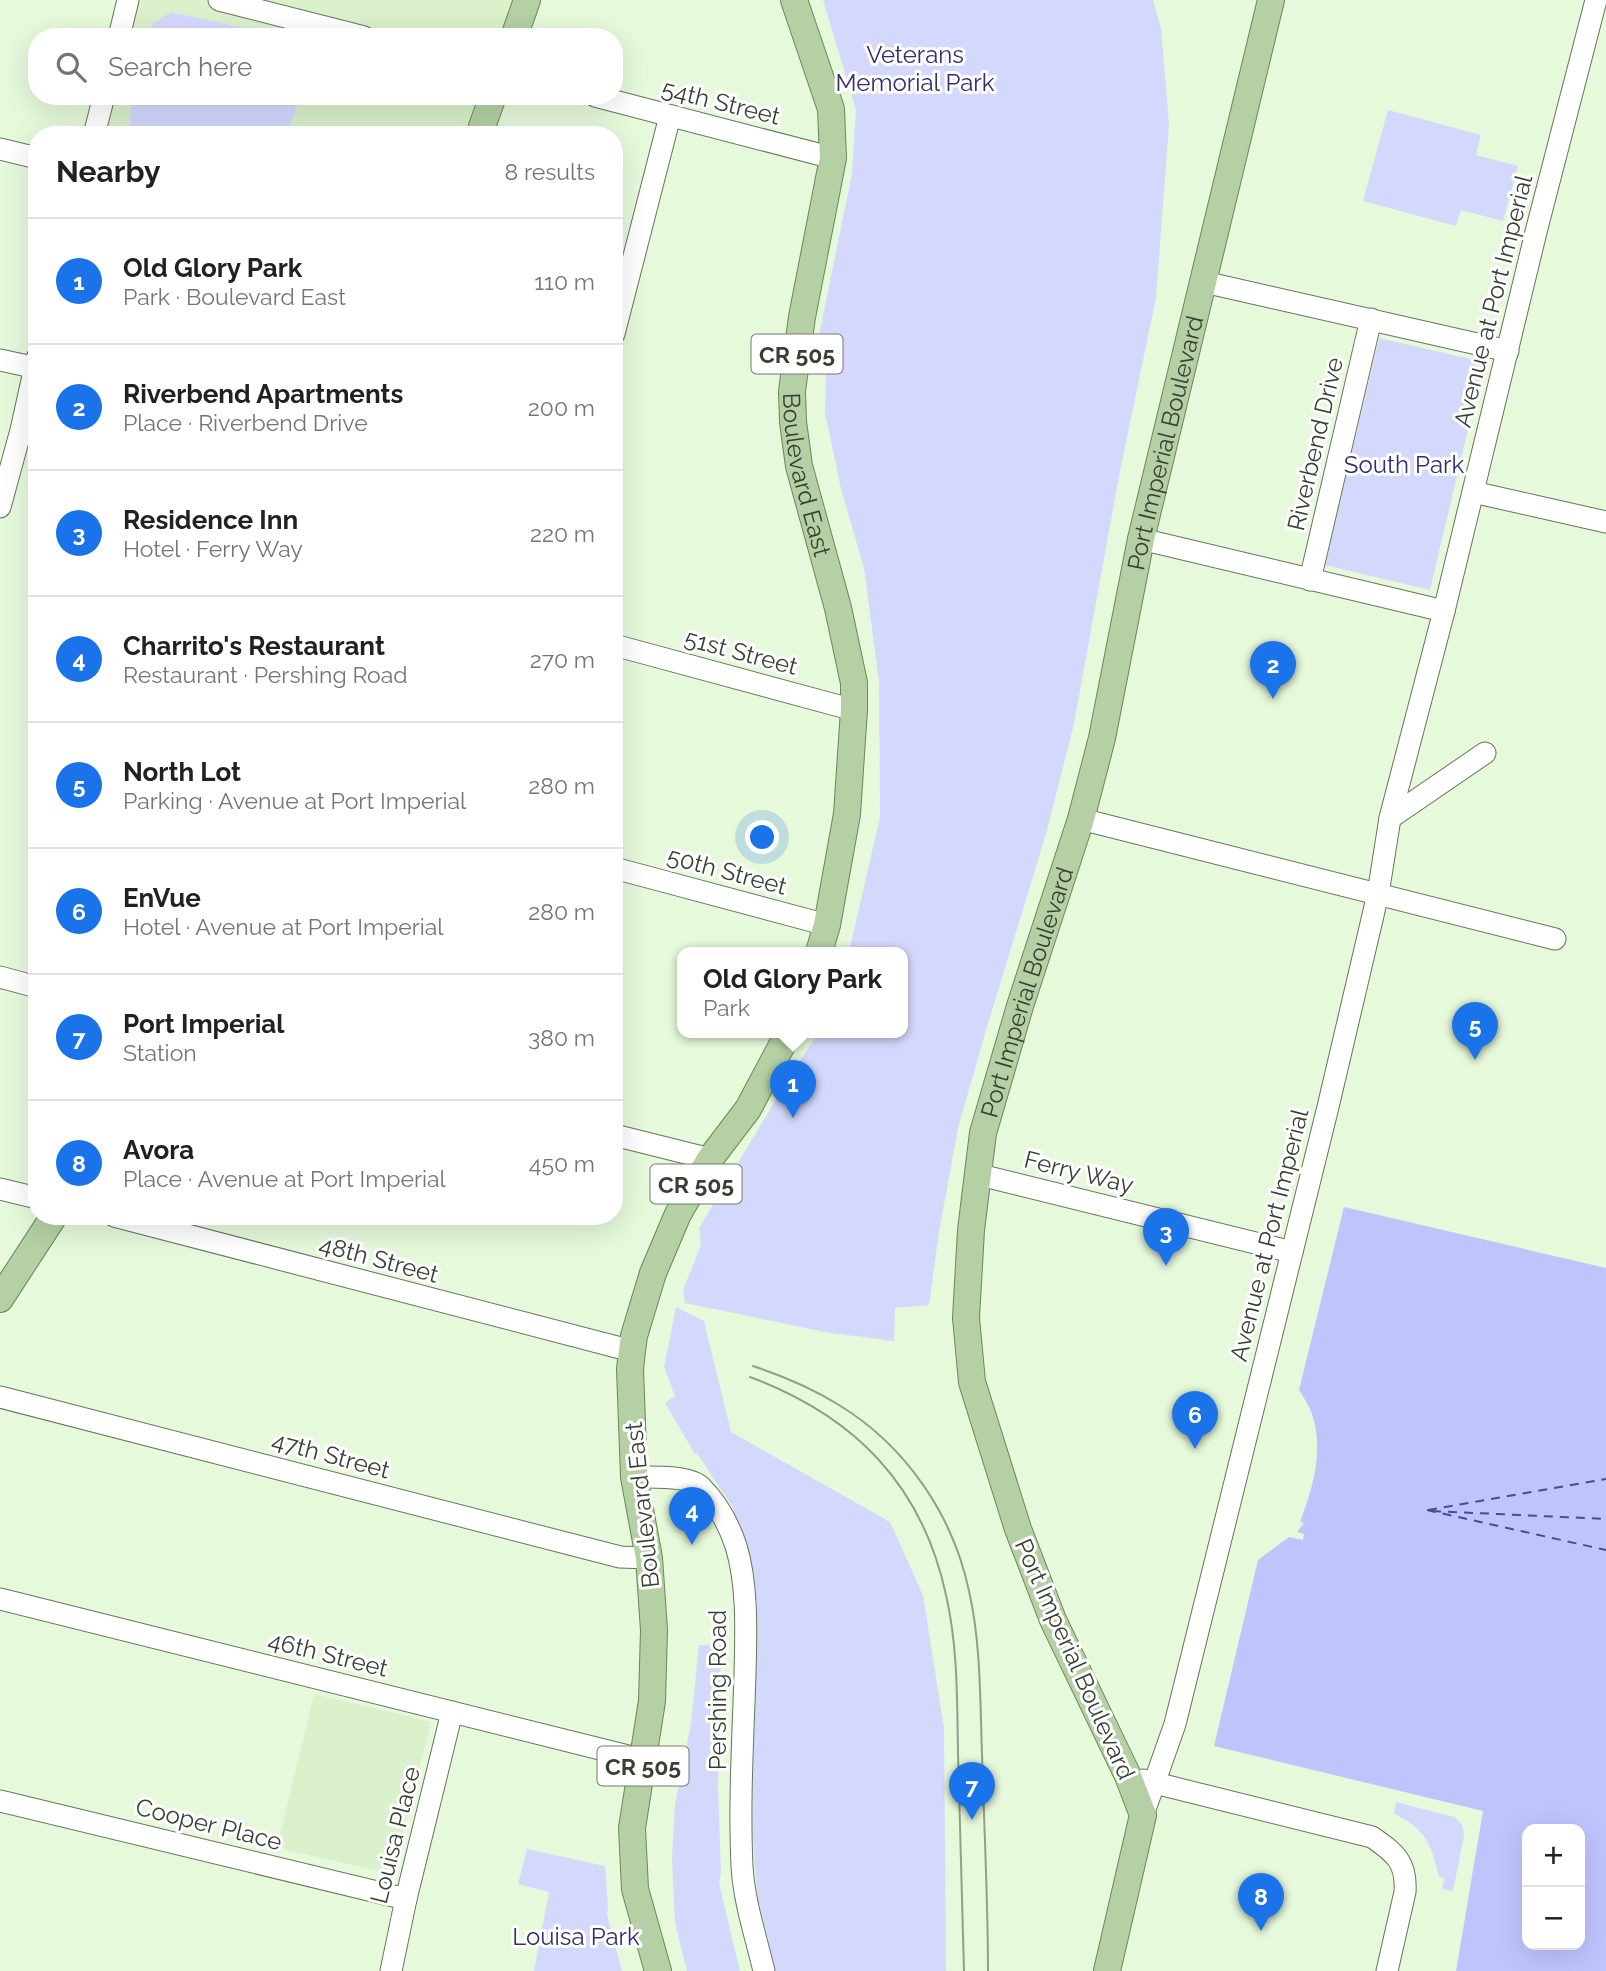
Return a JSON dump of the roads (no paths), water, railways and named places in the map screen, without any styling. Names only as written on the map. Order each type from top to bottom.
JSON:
[{"type":"main road","points":[[517,28],[527,0]]},
{"type":"main road","name":"Boulevard East","points":[[794,0],[831,109],[833,158],[802,317],[792,401],[799,467],[838,608],[854,683],[847,814],[820,947]]},
{"type":"main road","name":"Port Imperial Boulevard","points":[[1143,1815],[1128,1776],[1053,1620],[1018,1529],[972,1382],[966,1318],[971,1230],[983,1133],[1020,1006],[1081,819],[1102,738],[1141,539],[1271,0]]},
{"type":"main road","points":[[482,126],[490,105]]},
{"type":"main road","name":"Boulevard East","points":[[658,1971],[635,1889],[632,1828],[652,1702],[654,1630],[649,1559],[634,1477],[630,1369],[634,1335],[653,1273],[678,1214],[710,1159],[748,1110],[786,1038]]},
{"type":"main road","points":[[0,1299],[48,1225]]},
{"type":"main road","points":[[1107,1971],[1143,1815]]},
{"type":"street","points":[[121,28],[128,0]]},
{"type":"street","points":[[219,0],[329,28]]},
{"type":"street","name":"Avenue at Port Imperial","points":[[1143,1815],[1175,1724],[1328,1107],[1378,894],[1390,818],[1596,0]]},
{"type":"street","name":"54th Street","points":[[623,103],[833,158]]},
{"type":"street","points":[[96,126],[102,105]]},
{"type":"street","points":[[623,299],[670,116]]},
{"type":"street","points":[[0,149],[28,156]]},
{"type":"street","points":[[1205,282],[1508,351]]},
{"type":"street","name":"Riverbend Drive","points":[[1310,580],[1371,319]]},
{"type":"street","points":[[0,360],[28,364]]},
{"type":"street","points":[[0,507],[28,397]]},
{"type":"street","points":[[1473,492],[1606,522]]},
{"type":"street","points":[[1141,539],[1444,611]]},
{"type":"street","name":"51st Street","points":[[623,647],[854,710]]},
{"type":"street","points":[[1390,818],[1485,753]]},
{"type":"street","points":[[1081,819],[1555,939]]},
{"type":"street","name":"50th Street","points":[[623,870],[827,925]]},
{"type":"street","points":[[0,977],[28,985]]},
{"type":"street","points":[[623,1137],[710,1159]]},
{"type":"street","name":"Ferry Way","points":[[976,1174],[1292,1252]]},
{"type":"street","points":[[0,1189],[28,1196]]},
{"type":"street","name":"48th Street","points":[[149,1225],[632,1351]]},
{"type":"street","name":"47th Street","points":[[0,1397],[620,1557],[649,1559]]},
{"type":"street","name":"Pershing Road","points":[[634,1477],[666,1476],[699,1484],[723,1515],[736,1546],[741,1570],[746,1645],[741,1807],[743,1870],[764,1971]]},
{"type":"street","name":"46th Street","points":[[0,1599],[644,1760]]},
{"type":"street","name":"Louisa Place","points":[[391,1971],[452,1712]]},
{"type":"street","points":[[1128,1776],[1372,1837],[1392,1851],[1404,1867],[1406,1879],[1387,1971]]},
{"type":"street","name":"Cooper Place","points":[[0,1801],[406,1899]]},
{"type":"tram line","points":[[753,1366],[818,1393],[863,1422],[885,1441],[905,1462],[939,1510],[962,1563],[973,1611],[978,1652],[988,1971]]},
{"type":"tram line","points":[[750,1377],[821,1412],[851,1434],[878,1459],[901,1488],[920,1520],[935,1555],[946,1595],[955,1654],[964,1971]]},
{"type":"place","name":"Riverbend Apartments","points":[[1273,699]]},
{"type":"place","name":"North Lot","points":[[1475,1060]]},
{"type":"place","name":"Old Glory Park","points":[[793,1118]]},
{"type":"place","name":"Residence Inn","points":[[1166,1266]]},
{"type":"place","name":"EnVue","points":[[1195,1449]]},
{"type":"place","name":"Charrito's Restaurant","points":[[692,1545]]},
{"type":"place","name":"Port Imperial","points":[[972,1820]]},
{"type":"place","name":"Avora","points":[[1261,1931]]},
{"type":"park label","name":"Veterans Memorial Park","points":[[915,68]]},
{"type":"park label","name":"South Park","points":[[1404,464]]},
{"type":"park label","name":"Louisa Park","points":[[576,1936]]}]
